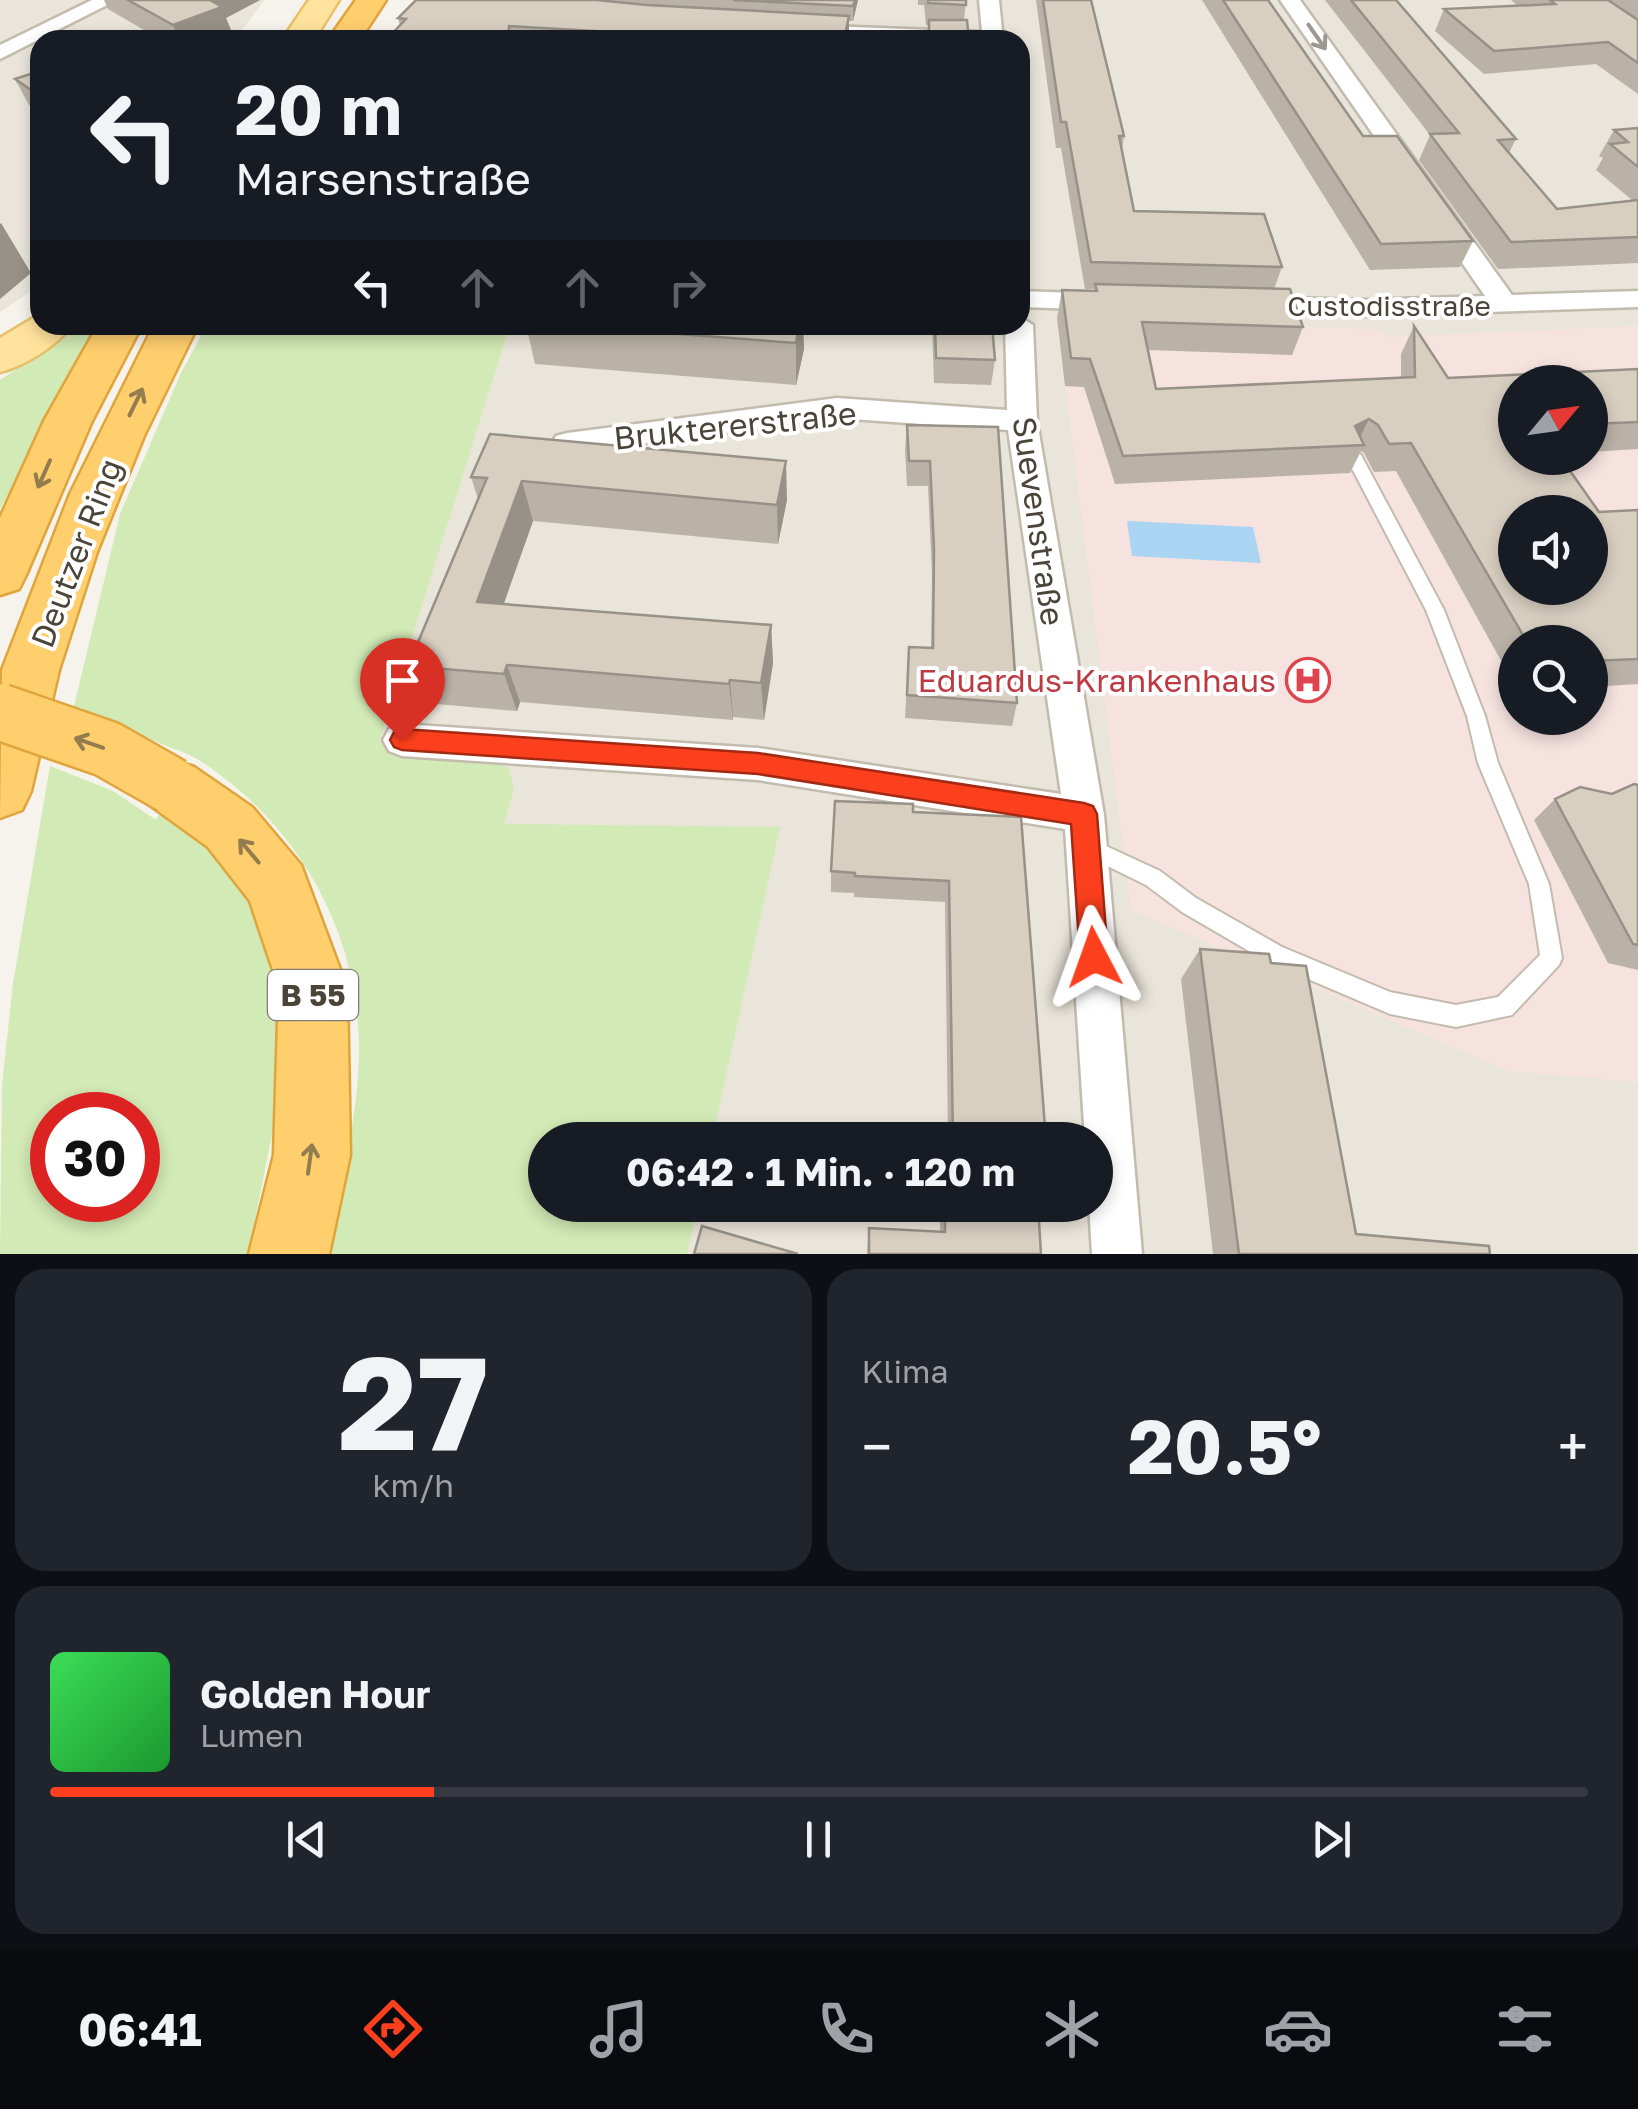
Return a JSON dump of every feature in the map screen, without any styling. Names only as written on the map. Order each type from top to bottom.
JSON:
[{"type":"highway","points":[[351,30],[371,0]]},
{"type":"highway","name":"Deutzer Ring","points":[[0,575],[68,421],[115,335]]},
{"type":"highway","name":"Deutzer Ring","points":[[0,791],[64,566],[134,406],[171,335]]},
{"type":"highway","name":"B 55","points":[[0,712],[106,749],[172,786],[230,827],[278,886],[313,988],[312,1155],[289,1254]]},
{"type":"main road","points":[[304,30],[324,0]]},
{"type":"main road","points":[[0,358],[35,335]]},
{"type":"street","points":[[48,30],[107,0]]},
{"type":"street","points":[[989,0],[992,30]]},
{"type":"street","points":[[1290,0],[1506,305]]},
{"type":"street","points":[[0,54],[30,39]]},
{"type":"street","points":[[1030,299],[1134,302]]},
{"type":"street","name":"Custodisstraße","points":[[1228,305],[1506,305],[1638,299]]},
{"type":"street","name":"Suevenstraße","points":[[1019,335],[1022,421],[1085,830],[1117,1254]]},
{"type":"street","name":"Bruktererstraße","points":[[567,443],[837,408],[1022,421]]},
{"type":"street","points":[[402,740],[758,764],[1085,830]]},
{"type":"lane","points":[[1085,830],[1189,905],[1274,954],[1390,1003],[1456,1016],[1504,1007],[1550,958],[1539,884],[1488,763],[1476,716],[1435,610],[1353,455]]},
{"type":"shaded area","points":[[0,0],[264,0],[242,30],[30,30],[30,292],[0,312]]},
{"type":"shaded area","points":[[450,0],[1638,0],[1638,1254],[457,1254],[503,825],[514,789],[378,742],[507,335],[1030,335],[1030,30],[443,30]]},
{"type":"shaded area","name":"Eduardus-Krankenhaus","points":[[1057,318],[1366,329],[1380,330],[1387,337],[1638,326],[1638,1082],[1509,1071],[1131,910]]},
{"type":"green space","points":[[68,335],[96,335],[0,509],[0,380]]},
{"type":"green space","points":[[202,335],[507,335],[379,742],[491,756],[509,769],[514,789],[504,824],[780,827],[716,1122],[528,1122],[528,1222],[694,1222],[687,1254],[323,1254],[342,1180],[358,1078],[357,1009],[348,966],[317,886],[294,849],[235,786],[194,757],[74,706],[120,514]]},
{"type":"green space","points":[[50,766],[113,791],[156,820],[162,809],[202,839],[248,888],[281,981],[275,1120],[248,1254],[0,1254],[2,1085],[13,983]]},
{"type":"water","points":[[1127,521],[1253,527],[1261,563],[1132,556]]},
{"type":"building","points":[[128,0],[210,0],[222,7],[173,25]]},
{"type":"building","points":[[416,0],[596,0],[849,16],[846,30],[578,30],[509,26],[509,30],[396,30],[406,19],[398,18]]},
{"type":"building","points":[[733,0],[855,0],[853,6]]},
{"type":"building","points":[[966,0],[966,5],[928,3]]},
{"type":"building","points":[[1043,0],[1091,0],[1124,136],[1119,136],[1134,211],[1264,214],[1282,267],[1091,262],[1066,122],[1061,122]]},
{"type":"building","points":[[1223,0],[1268,0],[1363,136],[1397,136],[1473,241],[1381,244]]},
{"type":"building","points":[[1351,0],[1396,0],[1516,139],[1498,140],[1557,209],[1638,200],[1638,237],[1511,242],[1430,134],[1459,133]]},
{"type":"building","points":[[1550,0],[1608,0],[1638,20],[1638,63],[1608,42],[1494,51],[1444,9],[1555,4]]},
{"type":"building","points":[[929,20],[967,20],[968,30],[929,30]]},
{"type":"building","points":[[30,74],[30,89],[15,79]]},
{"type":"building","points":[[1638,128],[1638,167],[1610,144],[1628,142],[1614,130]]},
{"type":"building","points":[[1095,284],[1290,289],[1303,327],[1142,322],[1156,389],[1415,377],[1414,326],[1448,378],[1498,376],[1498,475],[1573,475],[1587,495],[1498,495],[1498,592],[1411,443],[1389,444],[1378,425],[1369,419],[1355,426],[1364,445],[1123,456],[1090,359],[1071,358],[1062,290],[1097,291]]},
{"type":"building","points":[[691,335],[797,335],[796,343]]},
{"type":"building","points":[[935,335],[993,335],[995,360],[936,358]]},
{"type":"building","points":[[1638,369],[1638,422],[1608,423],[1608,370]]},
{"type":"building","points":[[907,425],[998,427],[1017,703],[907,695],[909,647],[933,648],[934,549],[930,461],[909,461]]},
{"type":"building","points":[[490,434],[786,461],[777,505],[522,481],[477,602],[771,625],[761,683],[730,680],[729,684],[507,665],[504,674],[408,666],[487,478],[471,477]]},
{"type":"building","points":[[1638,510],[1638,659],[1608,660],[1608,625],[1517,625],[1505,605],[1608,605],[1608,512]]},
{"type":"building","points":[[1638,785],[1638,945],[1633,944],[1555,799],[1580,787],[1612,794]]},
{"type":"building","points":[[835,801],[913,804],[913,812],[1021,817],[1045,1122],[953,1122],[949,881],[831,871]]},
{"type":"building","points":[[1200,949],[1269,954],[1271,963],[1306,966],[1356,1234],[1489,1246],[1490,1254],[1239,1254]]},
{"type":"building","points":[[945,1222],[1039,1222],[1041,1254],[869,1254],[869,1228],[945,1232]]},
{"type":"building","points":[[702,1226],[798,1254],[694,1254]]},
{"type":"place","name":"Eduardus-Krankenhaus","points":[[1308,680]]},
{"type":"route","points":[[402,740],[758,764],[1084,814],[1094,957]]}]
